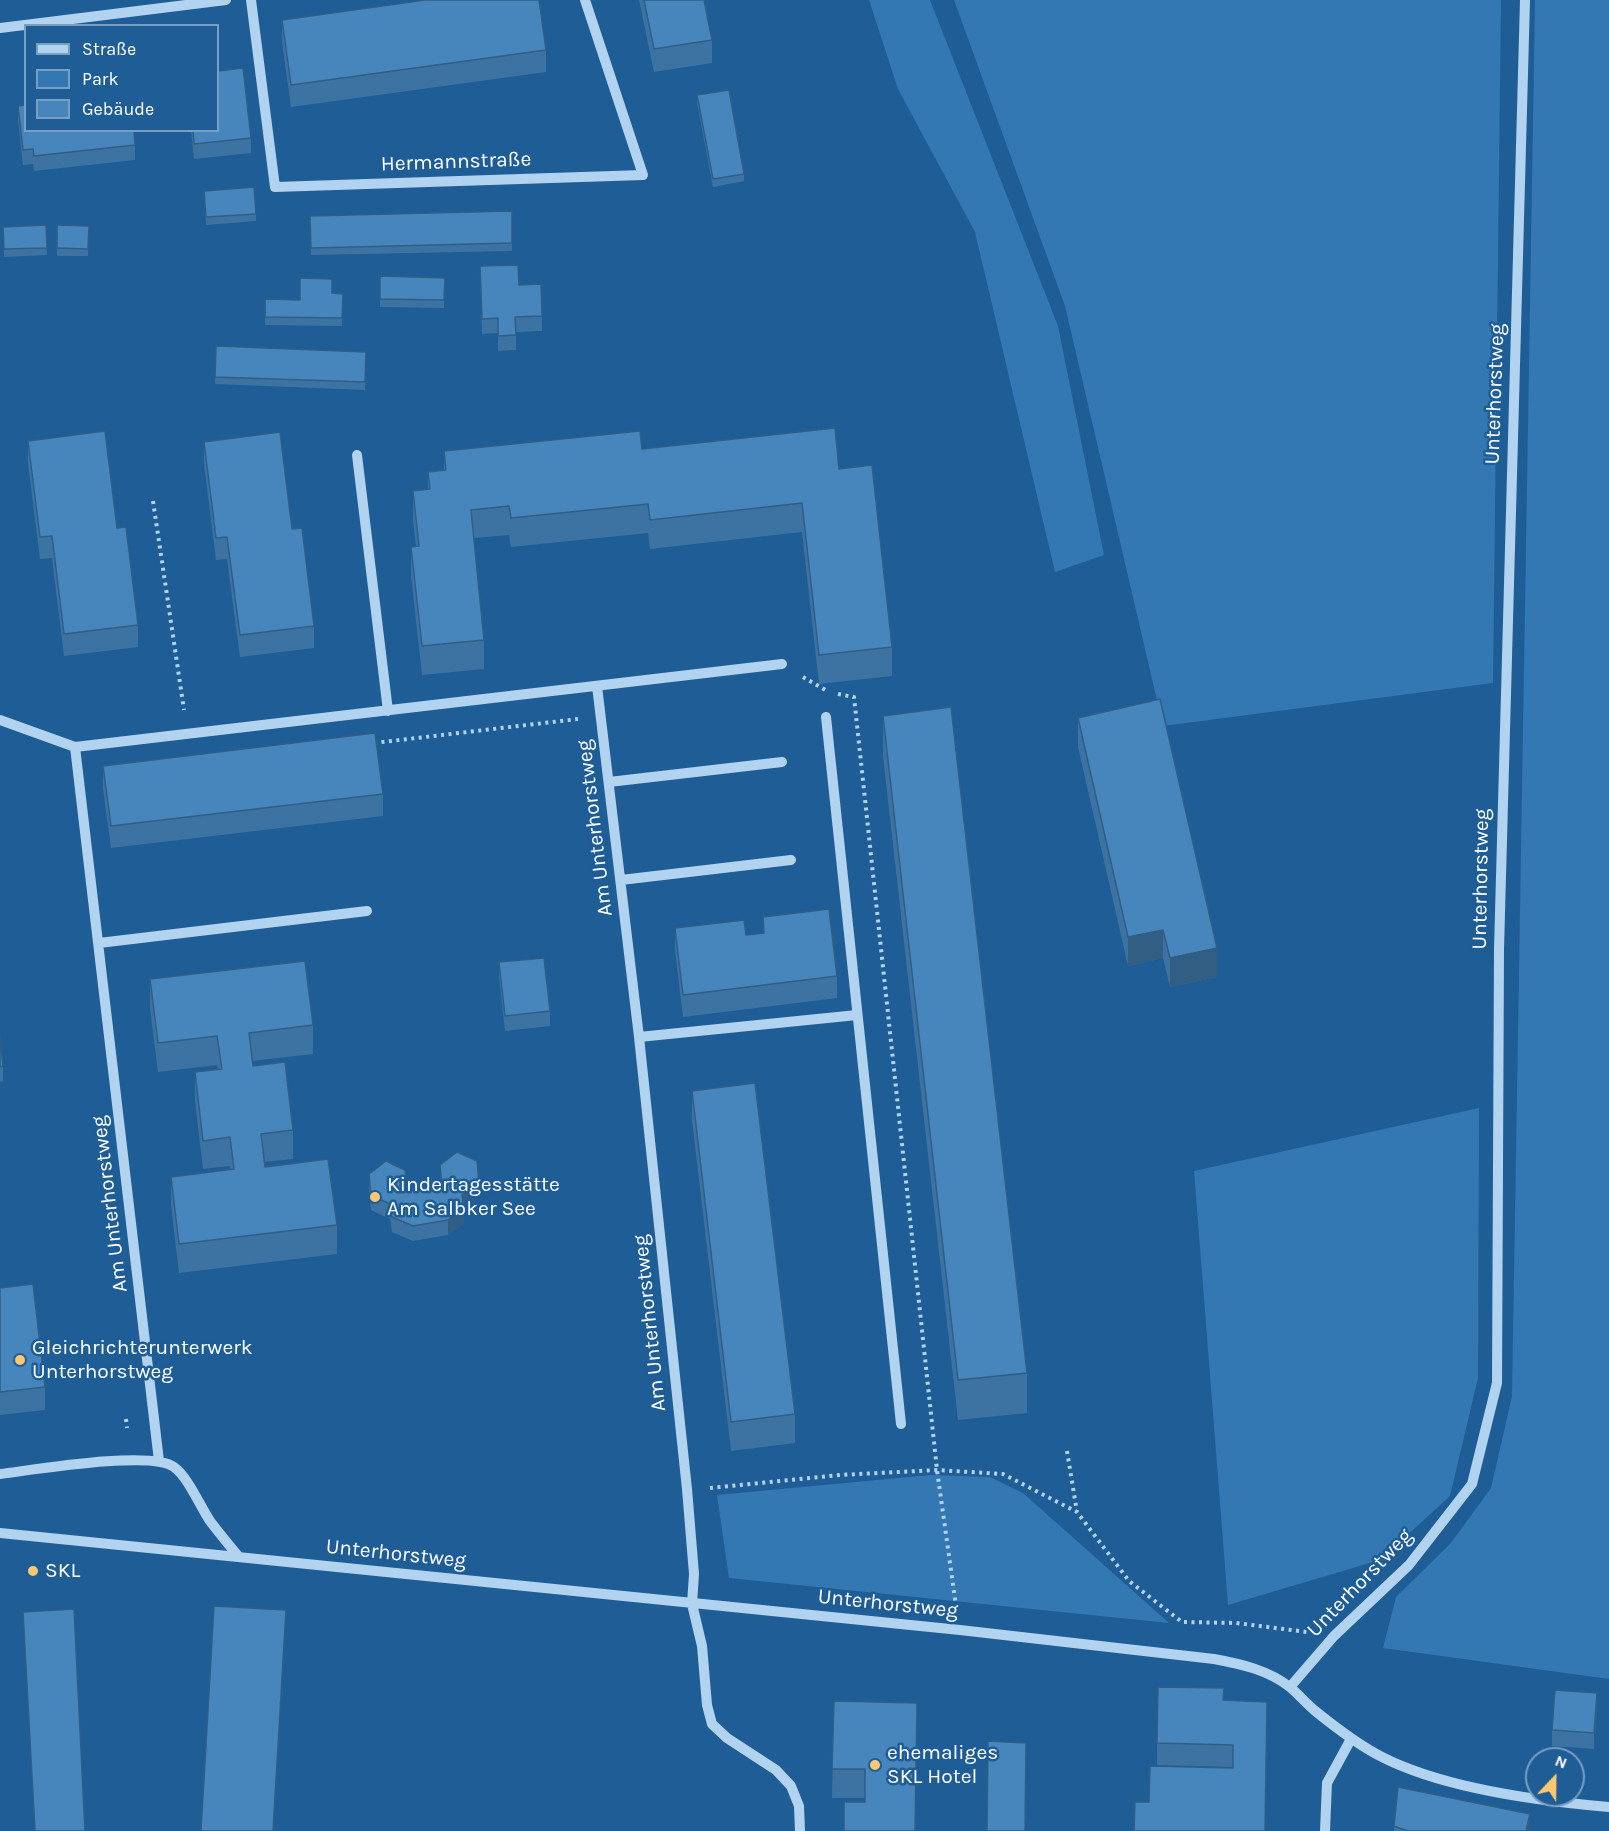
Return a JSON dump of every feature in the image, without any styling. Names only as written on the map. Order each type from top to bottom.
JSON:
[{"type":"street","points":[[32,24],[226,0]]},
{"type":"street","name":"Hermannstraße","points":[[251,0],[275,187],[643,175],[585,0]]},
{"type":"street","name":"Unterhorstweg","points":[[1290,1687],[1334,1636],[1409,1565],[1472,1484],[1497,1383],[1499,949],[1525,0]]},
{"type":"street","points":[[0,28],[24,25]]},
{"type":"street","points":[[357,455],[388,711]]},
{"type":"street","points":[[0,720],[75,747],[782,664]]},
{"type":"street","name":"Am Unterhorstweg","points":[[597,686],[639,1037],[687,1489],[694,1574],[692,1604]]},
{"type":"street","points":[[826,717],[902,1424]]},
{"type":"street","name":"Am Unterhorstweg","points":[[75,747],[159,1461]]},
{"type":"street","points":[[609,782],[782,762]]},
{"type":"street","points":[[621,880],[791,860]]},
{"type":"street","points":[[99,943],[367,910]]},
{"type":"street","points":[[639,1037],[858,1016]]},
{"type":"street","points":[[0,1474],[124,1460],[159,1461],[174,1467],[180,1474],[210,1520],[239,1557]]},
{"type":"street","name":"Unterhorstweg","points":[[0,1533],[960,1630],[1214,1659],[1259,1670],[1290,1687],[1315,1710],[1382,1757],[1428,1775],[1525,1797],[1609,1807]]},
{"type":"street","points":[[692,1604],[702,1646],[707,1705],[712,1724],[727,1738],[776,1770],[791,1786],[799,1806],[800,1831]]},
{"type":"street","points":[[1325,1831],[1327,1783],[1352,1738]]},
{"type":"path","points":[[153,501],[188,734]]},
{"type":"path","points":[[782,664],[826,691],[854,697],[937,1470],[960,1630]]},
{"type":"path","points":[[364,744],[601,717]]},
{"type":"path","points":[[126,1419],[127,1428]]},
{"type":"path","points":[[1067,1451],[1077,1512]]},
{"type":"path","points":[[687,1489],[840,1474],[937,1470],[1003,1474],[1077,1512],[1129,1581],[1182,1622],[1236,1623],[1334,1636]]},
{"type":"green space","points":[[869,0],[930,0],[1058,326],[1104,555],[1055,572],[975,232],[898,89]]},
{"type":"green space","points":[[954,0],[1501,0],[1493,683],[1163,726],[1065,306]]},
{"type":"green space","points":[[1535,0],[1609,0],[1609,1679],[1383,1648],[1396,1597],[1451,1543],[1491,1488],[1512,1396]]},
{"type":"green space","points":[[1479,1108],[1478,1378],[1450,1496],[1380,1560],[1228,1605],[1194,1171]]},
{"type":"green space","points":[[930,1475],[990,1477],[1023,1493],[1169,1623],[729,1578],[717,1495]]},
{"type":"building","points":[[425,0],[539,0],[546,50],[291,85],[282,20]]},
{"type":"building","points":[[644,0],[704,0],[712,40],[654,49]]},
{"type":"building","points":[[243,68],[251,138],[194,144],[193,132],[219,132],[219,71]]},
{"type":"building","points":[[729,90],[744,174],[713,179],[697,95]]},
{"type":"building","points":[[24,105],[24,132],[134,132],[135,145],[34,156],[33,149],[23,150],[18,106]]},
{"type":"building","points":[[254,187],[256,214],[206,217],[204,191]]},
{"type":"building","points":[[512,211],[512,243],[311,248],[310,216]]},
{"type":"building","points":[[46,225],[47,248],[4,249],[3,227]]},
{"type":"building","points":[[57,225],[89,226],[88,249],[57,248]]},
{"type":"building","points":[[518,265],[519,285],[541,284],[542,316],[515,317],[516,335],[498,336],[498,318],[482,319],[480,266]]},
{"type":"building","points":[[380,276],[445,278],[444,300],[380,299]]},
{"type":"building","points":[[300,278],[332,279],[332,293],[343,294],[342,318],[265,317],[265,299],[300,300]]},
{"type":"building","points":[[216,346],[366,352],[365,382],[215,377]]},
{"type":"building","points":[[835,428],[839,469],[872,465],[892,647],[819,655],[802,503],[650,520],[648,504],[511,518],[509,506],[471,510],[484,640],[422,646],[411,547],[419,546],[413,491],[430,489],[428,472],[446,470],[444,451],[640,431],[642,449]]},
{"type":"building","points":[[105,431],[117,528],[126,527],[138,625],[64,634],[52,536],[40,537],[28,441]]},
{"type":"building","points":[[280,432],[292,529],[302,528],[314,626],[240,635],[227,537],[216,538],[204,442]]},
{"type":"building","points":[[1160,699],[1217,948],[1170,958],[1163,930],[1128,937],[1078,718]]},
{"type":"building","points":[[951,707],[1027,1373],[958,1380],[883,716]]},
{"type":"building","points":[[375,733],[383,794],[111,826],[103,766]]},
{"type":"building","points":[[829,909],[837,976],[683,995],[675,928],[744,920],[746,935],[764,933],[763,917]]},
{"type":"building","points":[[544,958],[550,1011],[505,1016],[499,962]]},
{"type":"building","points":[[305,961],[313,1025],[249,1033],[253,1066],[285,1062],[293,1130],[261,1134],[265,1167],[328,1159],[337,1225],[179,1244],[171,1177],[234,1169],[230,1137],[203,1141],[195,1072],[222,1069],[217,1036],[158,1043],[150,979]]},
{"type":"building","points":[[0,1036],[3,1066],[0,1067]]},
{"type":"building","points":[[755,1083],[795,1414],[731,1422],[692,1091]]},
{"type":"building","points":[[457,1152],[477,1161],[479,1182],[462,1195],[464,1208],[448,1220],[413,1226],[392,1217],[390,1204],[371,1195],[369,1174],[386,1161],[405,1170],[408,1191],[442,1186],[440,1165]]},
{"type":"building","name":"Gleichrichterunterwerk Unterhorstweg","points":[[33,1284],[45,1387],[0,1392],[0,1288]]},
{"type":"building","points":[[214,1606],[286,1610],[273,1831],[201,1831]]},
{"type":"building","points":[[74,1609],[85,1831],[35,1831],[23,1612]]},
{"type":"building","points":[[1158,1687],[1224,1688],[1223,1700],[1267,1702],[1265,1831],[1134,1831],[1135,1802],[1149,1802],[1150,1766],[1233,1768],[1233,1745],[1157,1743]]},
{"type":"building","points":[[1555,1690],[1597,1693],[1594,1733],[1552,1730]]},
{"type":"building","name":"ehemaliges SKL Hotel","points":[[834,1701],[917,1703],[915,1831],[844,1831],[844,1802],[865,1802],[865,1769],[832,1769]]},
{"type":"building","points":[[988,1741],[1026,1743],[1025,1831],[987,1831]]},
{"type":"building","points":[[1398,1787],[1530,1814],[1526,1831],[1408,1831],[1394,1826]]},
{"type":"place","name":"Kindertagesstätte Am Salbker See","points":[[375,1197]]},
{"type":"place","name":"Gleichrichterunterwerk Unterhorstweg","points":[[20,1360]]},
{"type":"place","name":"SKL","points":[[33,1571]]},
{"type":"place","name":"ehemaliges SKL Hotel","points":[[875,1765]]}]
